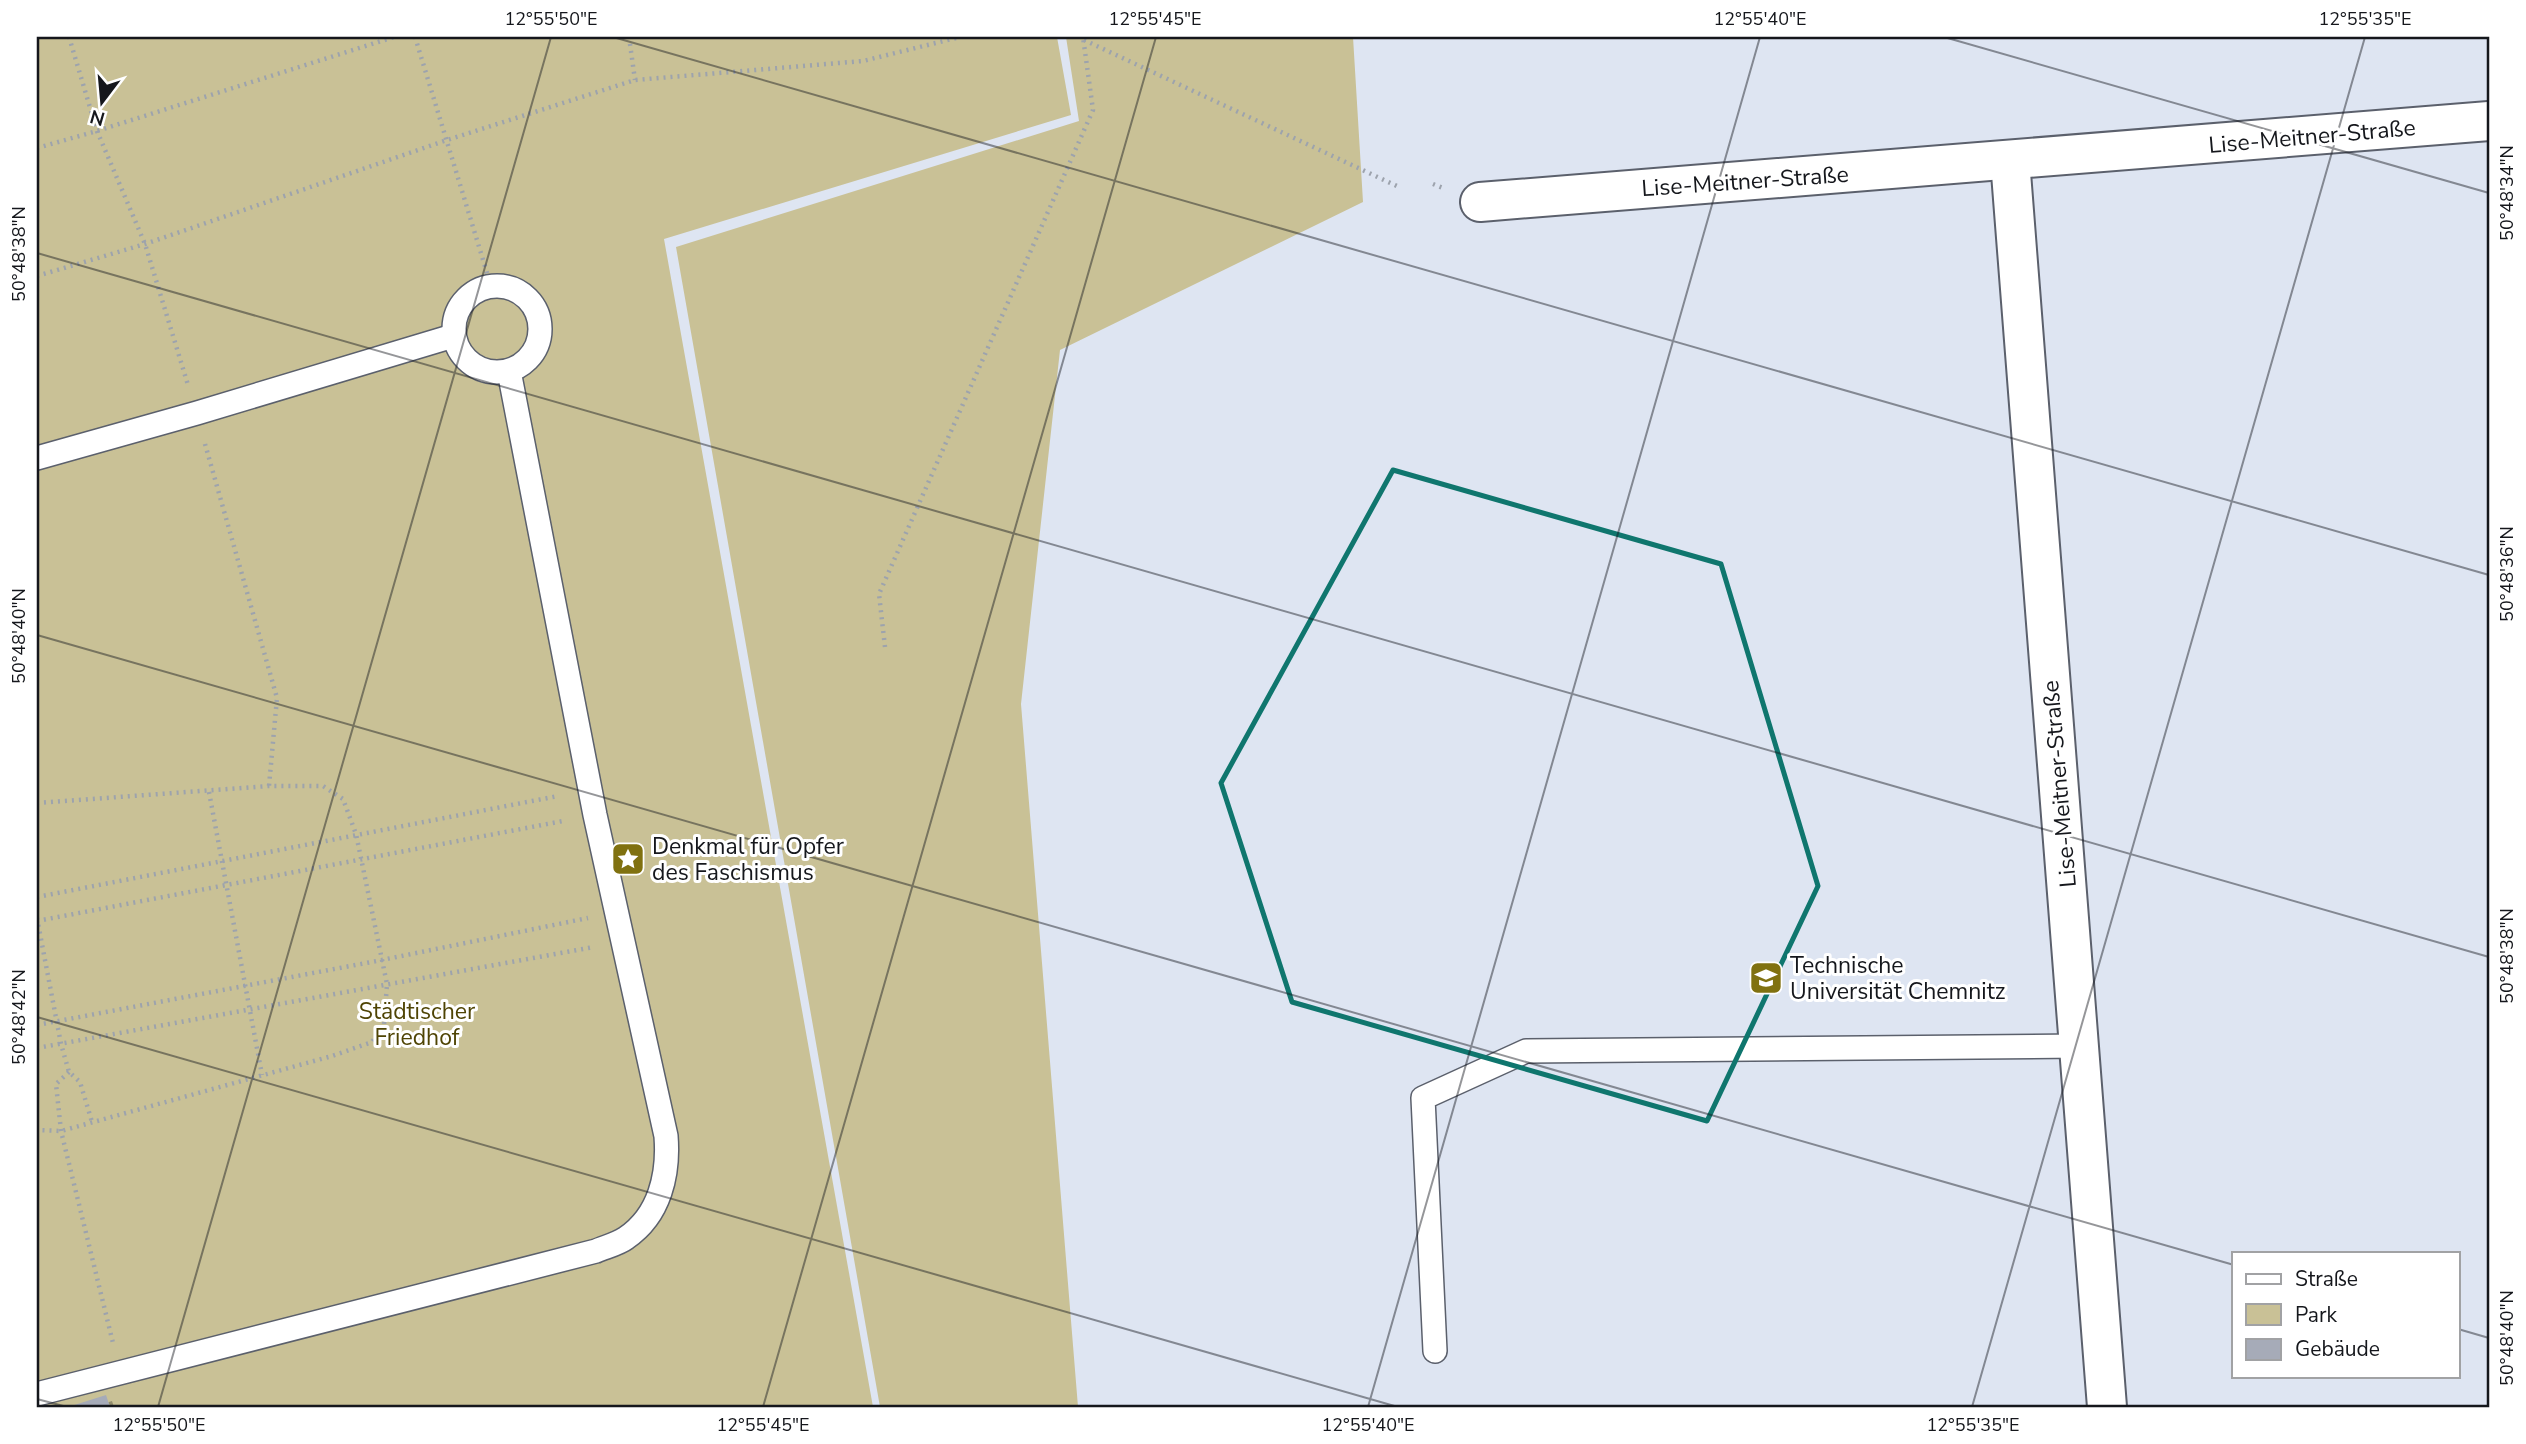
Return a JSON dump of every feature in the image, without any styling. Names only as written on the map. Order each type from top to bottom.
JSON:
[{"type":"street","name":"Lise-Meitner-Straße","points":[[1480,202],[2489,121]]},
{"type":"street","name":"Lise-Meitner-Straße","points":[[2010,160],[2107,1407]]},
{"type":"lane","points":[[491,286],[509,288],[526,297],[536,312],[540,330],[536,347],[526,362],[509,371],[485,371],[464,358],[453,336],[456,313],[470,295],[491,286]]},
{"type":"lane","points":[[37,458],[453,336]]},
{"type":"lane","points":[[37,1394],[583,1254],[626,1238],[646,1219],[658,1200],[668,1161],[666,1136],[595,815],[509,371]]},
{"type":"lane","points":[[1435,1351],[1423,1098],[1526,1051],[2080,1046]]},
{"type":"path","points":[[69,37],[97,131],[145,244],[185,374]]},
{"type":"path","points":[[37,148],[394,37]]},
{"type":"path","points":[[415,37],[491,286]]},
{"type":"path","points":[[629,37],[635,80]]},
{"type":"path","points":[[37,276],[145,244],[447,140],[635,80],[863,61],[960,37]]},
{"type":"path","points":[[1084,38],[1399,187]]},
{"type":"path","points":[[885,647],[879,594],[1093,110],[1084,38]]},
{"type":"path","points":[[197,413],[277,698],[269,786]]},
{"type":"path","points":[[37,803],[269,786],[323,786],[343,799],[356,834],[387,984],[384,1025],[372,1042],[61,1131],[37,1130]]},
{"type":"path","points":[[37,897],[590,790]]},
{"type":"path","points":[[209,792],[262,1075]]},
{"type":"path","points":[[92,1122],[80,1082],[69,1072],[61,1044],[37,920],[227,887],[595,815]]},
{"type":"path","points":[[37,1024],[383,960],[616,912]]},
{"type":"path","points":[[37,1048],[622,942]]},
{"type":"path","points":[[69,1072],[56,1084],[61,1131],[120,1371]]},
{"type":"highlighted area","points":[[1393,470],[1721,564],[1818,886],[1707,1121],[1292,1002],[1221,783]]},
{"type":"green space","name":"Städtischer Friedhof","points":[[37,37],[1057,37],[1071,115],[664,239],[873,1407],[37,1407]]},
{"type":"green space","points":[[1066,37],[1353,37],[1363,202],[1060,350],[1021,704],[1078,1407],[880,1407],[676,247],[1079,121]]},
{"type":"building","points":[[106,1395],[110,1407],[68,1407]]},
{"type":"place","name":"Denkmal für Opfer des Faschismus","points":[[628,859]]},
{"type":"place","name":"Technische Universität Chemnitz","points":[[1766,978]]}]
